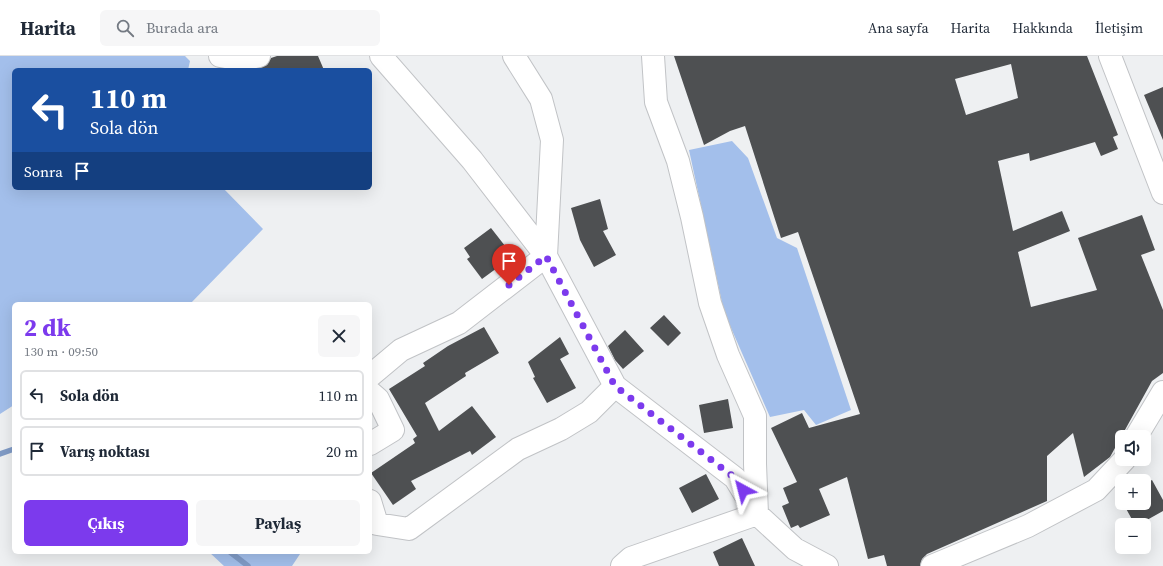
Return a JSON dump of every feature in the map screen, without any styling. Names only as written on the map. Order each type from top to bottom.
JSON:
[{"type":"street","points":[[220,56],[242,60],[259,56]]},
{"type":"street","points":[[381,56],[472,160],[546,256],[615,386],[735,478],[757,514],[795,549],[827,566]]},
{"type":"street","points":[[372,374],[401,350],[459,322],[546,256],[552,140],[541,99],[514,56]]},
{"type":"street","points":[[653,56],[656,102],[678,161],[692,217],[710,303],[728,355],[755,416],[757,514]]},
{"type":"street","points":[[1110,56],[1163,193]]},
{"type":"street","points":[[372,508],[377,524],[408,529],[518,449],[561,429],[589,412],[615,386]]},
{"type":"street","points":[[1140,430],[1163,392]]},
{"type":"street","points":[[372,394],[378,399],[392,430],[372,443]]},
{"type":"street","points":[[932,566],[1028,526],[1096,490],[1118,466]]},
{"type":"street","points":[[622,566],[631,558],[757,514]]},
{"type":"shaded area","points":[[0,56],[185,56],[190,61],[188,68],[12,68],[12,190],[225,190],[263,229],[192,302],[12,302],[12,406],[0,414]]},
{"type":"shaded area","points":[[732,141],[748,158],[777,238],[797,248],[851,410],[816,425],[804,410],[770,417],[724,312],[689,150]]},
{"type":"shaded area","points":[[211,554],[300,554],[292,566],[224,566]]},
{"type":"building","points":[[277,56],[318,56],[323,68],[259,68],[267,65],[271,58]]},
{"type":"building","points":[[674,56],[1087,56],[1118,135],[1113,137],[1118,149],[1101,156],[1095,142],[1030,161],[1029,153],[998,161],[1013,231],[1062,211],[1070,231],[1018,252],[1031,307],[1097,290],[1078,238],[1142,215],[1155,250],[1141,255],[1163,310],[1163,373],[1152,381],[1125,430],[1115,430],[1115,448],[1110,457],[1084,477],[1073,433],[1047,456],[1047,501],[927,554],[922,559],[920,566],[887,566],[884,555],[868,559],[847,477],[819,489],[830,515],[800,528],[798,525],[791,528],[782,506],[789,503],[783,488],[797,482],[771,428],[802,413],[809,428],[860,414],[798,232],[781,238],[745,126],[730,131],[704,145]],"holes":[[[1011,64],[1018,98],[966,115],[955,79]]]},
{"type":"building","points":[[1163,87],[1163,140],[1144,95]]},
{"type":"building","points":[[600,199],[608,229],[603,231],[616,255],[594,267],[580,240],[571,208]]},
{"type":"building","points":[[491,228],[509,251],[493,263],[497,268],[482,279],[467,259],[470,257],[464,248]]},
{"type":"building","points":[[664,315],[681,333],[668,346],[650,328]]},
{"type":"building","points":[[484,327],[499,353],[465,373],[466,376],[425,403],[439,431],[472,406],[496,437],[472,455],[470,451],[411,481],[416,489],[393,505],[372,472],[415,443],[413,439],[417,436],[389,389],[425,366],[423,363],[448,346]]},
{"type":"building","points":[[625,330],[644,351],[623,369],[615,360],[608,346]]},
{"type":"building","points":[[560,337],[569,354],[560,359],[576,388],[547,403],[533,378],[535,377],[528,362]]},
{"type":"building","points":[[728,399],[733,428],[704,433],[699,405]]},
{"type":"building","points":[[706,474],[719,499],[692,513],[679,488]]},
{"type":"building","points":[[1151,480],[1163,500],[1163,511],[1150,518],[1131,518],[1127,510],[1151,510]]},
{"type":"building","points":[[742,538],[755,566],[719,566],[713,552]]},
{"type":"waterway","points":[[0,454],[12,450]]},
{"type":"waterway","points":[[233,554],[248,566]]},
{"type":"route","points":[[509,285],[546,256],[615,386],[735,478],[743,490]]}]
